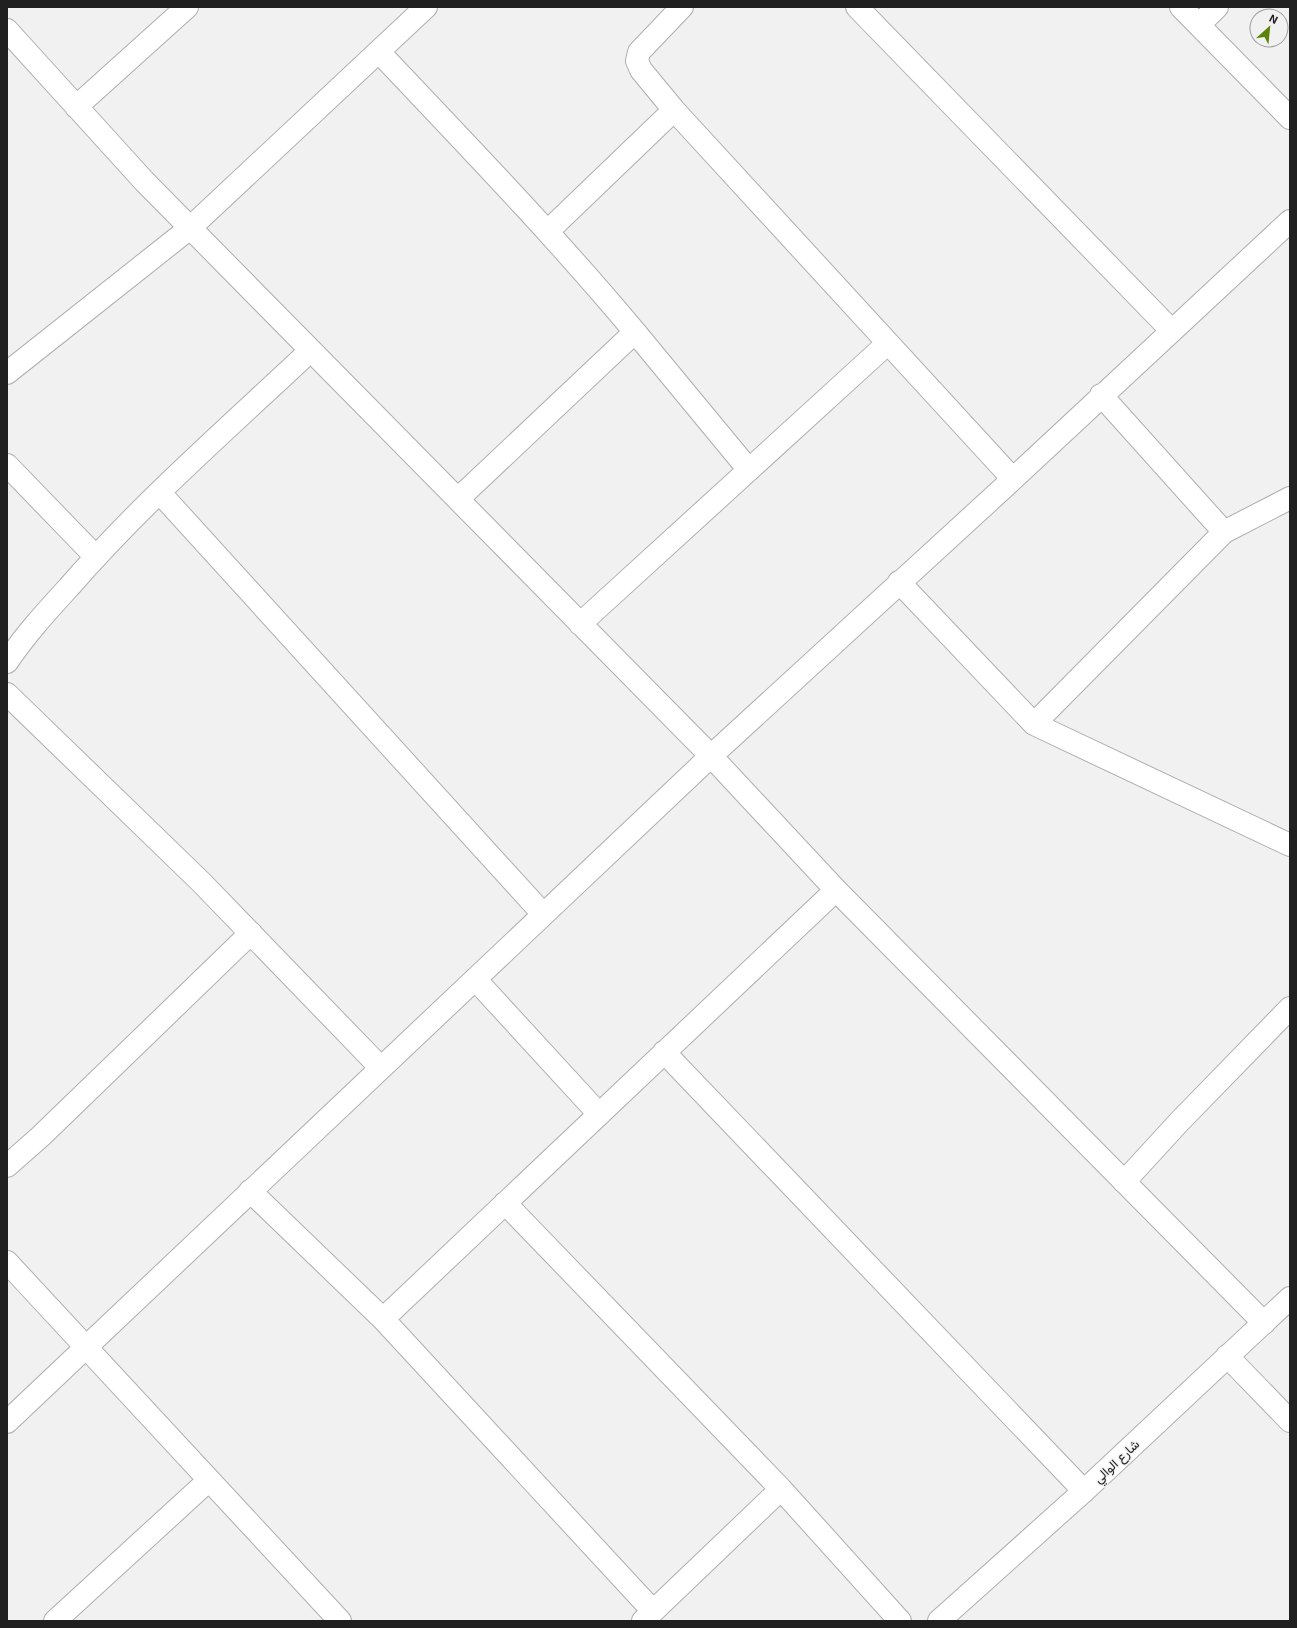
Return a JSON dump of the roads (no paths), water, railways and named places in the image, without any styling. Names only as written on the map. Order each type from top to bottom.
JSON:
[{"type":"street","points":[[76,107],[187,7]]},
{"type":"street","points":[[7,373],[190,228],[426,7]]},
{"type":"street","points":[[682,7],[640,52],[637,61],[641,70],[674,110],[1013,478]]},
{"type":"street","points":[[857,7],[1172,330]]},
{"type":"street","points":[[1181,7],[1290,118]]},
{"type":"street","points":[[1199,25],[1217,7]]},
{"type":"street","points":[[7,30],[144,181],[711,756],[836,890],[1264,1322]]},
{"type":"street","points":[[379,52],[548,231],[635,332],[750,470]]},
{"type":"street","points":[[548,231],[674,110]]},
{"type":"street","points":[[7,1422],[711,756],[1290,221]]},
{"type":"street","points":[[458,499],[635,332]]},
{"type":"street","points":[[580,624],[888,343]]},
{"type":"street","points":[[7,662],[19,643],[96,556],[160,493],[310,351]]},
{"type":"street","points":[[1101,395],[1224,532]]},
{"type":"street","points":[[7,465],[96,556]]},
{"type":"street","points":[[160,493],[543,914]]},
{"type":"street","points":[[1034,724],[1224,532],[1290,498]]},
{"type":"street","points":[[899,582],[1034,724],[1290,845]]},
{"type":"street","points":[[7,694],[201,882],[381,1068]]},
{"type":"street","points":[[383,1319],[836,890]]},
{"type":"street","points":[[7,1166],[41,1136],[251,933]]},
{"type":"street","points":[[475,979],[599,1114]]},
{"type":"street","points":[[1124,1182],[1179,1122],[1290,1008]]},
{"type":"street","points":[[664,1052],[1084,1491]]},
{"type":"street","points":[[250,1191],[383,1319],[648,1616],[781,1489]]},
{"type":"street","points":[[505,1203],[781,1489],[900,1621]]},
{"type":"street","points":[[7,1262],[340,1621]]},
{"type":"street","name":"شارع الوالي","points":[[940,1621],[1084,1491],[1290,1298]]},
{"type":"street","points":[[1227,1356],[1290,1421]]},
{"type":"street","points":[[55,1621],[209,1480]]}]
